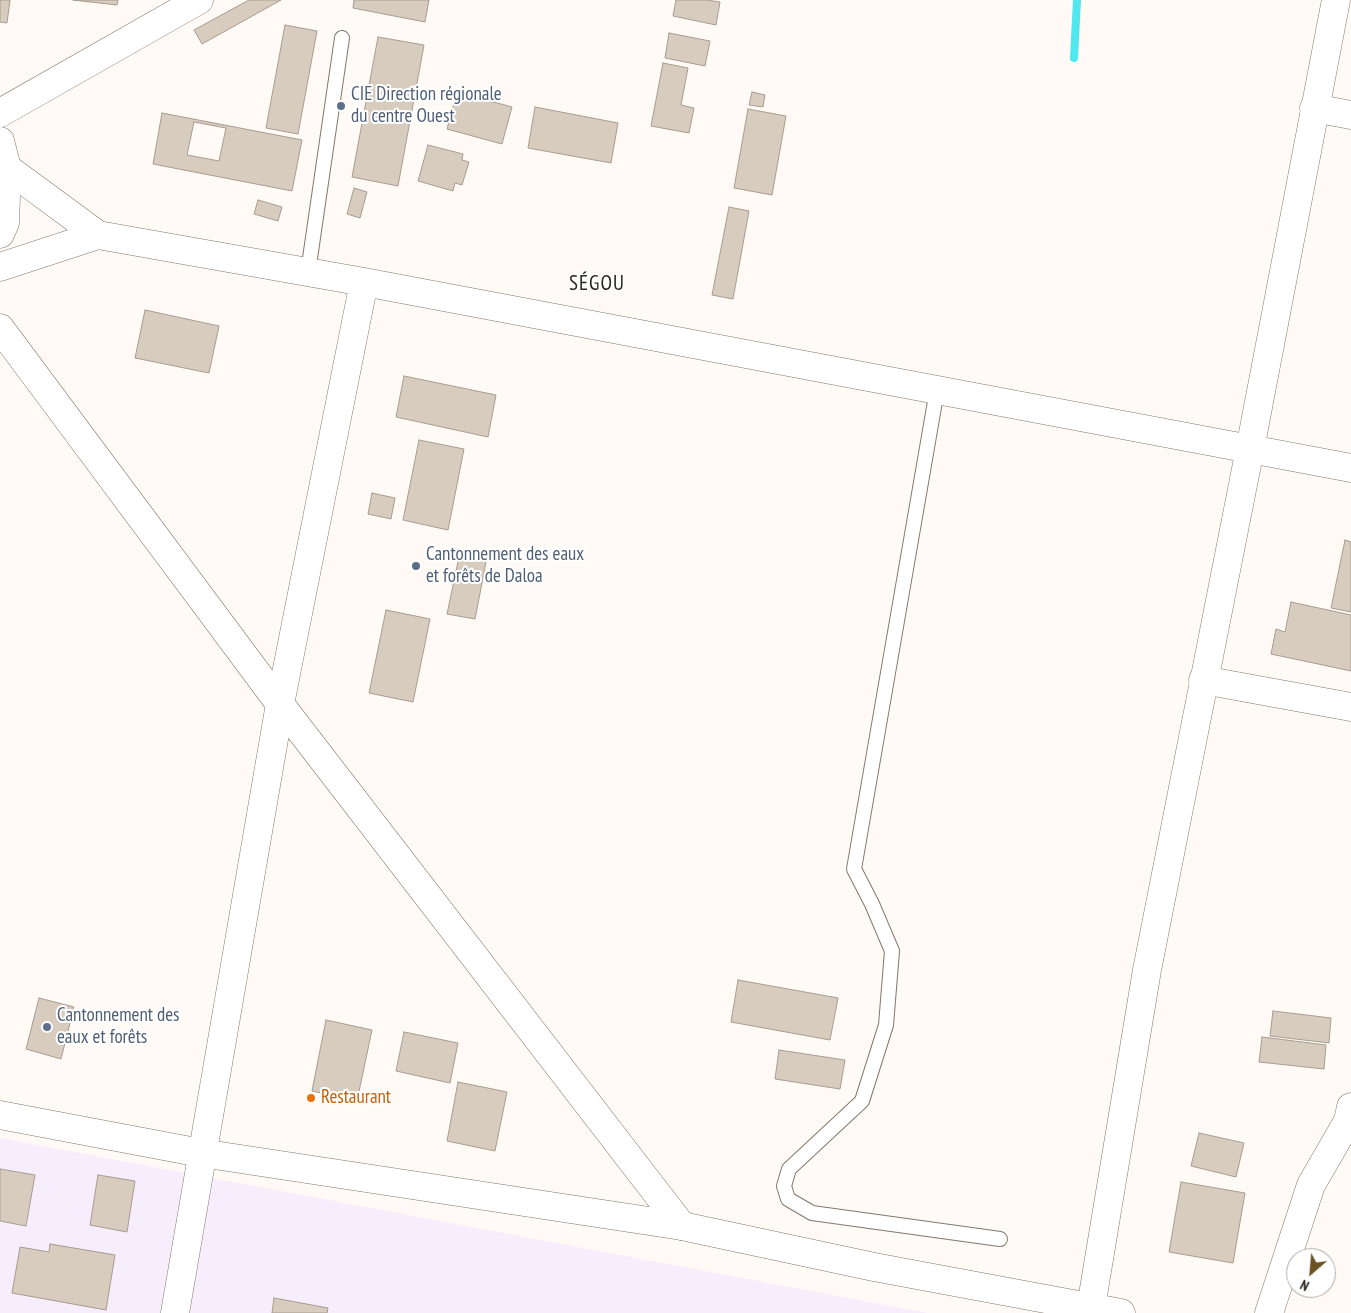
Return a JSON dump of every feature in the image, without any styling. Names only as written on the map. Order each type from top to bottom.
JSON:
[{"type":"street","points":[[0,113],[199,0]]},
{"type":"street","points":[[1091,1310],[1147,970],[1336,0]]},
{"type":"street","points":[[1314,108],[1351,115]]},
{"type":"street","points":[[0,141],[7,168],[5,223],[0,234]]},
{"type":"street","points":[[7,168],[98,235],[364,282],[1351,468]]},
{"type":"street","points":[[0,267],[98,235]]},
{"type":"street","points":[[175,1313],[201,1153],[280,704],[364,282]]},
{"type":"street","points":[[0,328],[280,704],[682,1226]]},
{"type":"street","points":[[1203,680],[1351,707]]},
{"type":"street","points":[[1270,1313],[1311,1185],[1348,1121],[1351,1107]]},
{"type":"street","points":[[0,1115],[201,1153],[682,1226],[874,1267],[1091,1310],[1121,1313]]},
{"type":"lane","points":[[308,272],[342,38]]},
{"type":"lane","points":[[937,390],[854,869],[892,951],[886,1025],[862,1101],[789,1169],[784,1186],[788,1199],[812,1213],[1000,1238]]},
{"type":"shaded area","points":[[0,1138],[928,1313],[0,1313]]},
{"type":"building","points":[[0,0],[10,0],[7,23],[0,22]]},
{"type":"building","points":[[73,0],[118,0],[117,5]]},
{"type":"building","points":[[249,0],[281,0],[202,44],[194,30]]},
{"type":"building","points":[[354,0],[429,0],[425,22],[353,8]]},
{"type":"building","points":[[676,0],[720,2],[716,25],[673,16]]},
{"type":"building","points":[[285,25],[317,31],[298,134],[266,128]]},
{"type":"building","points":[[669,33],[710,41],[705,66],[665,58]]},
{"type":"building","points":[[378,37],[424,45],[398,186],[352,177]]},
{"type":"building","points":[[663,63],[688,68],[681,105],[694,108],[689,133],[651,126]]},
{"type":"building","points":[[457,92],[512,107],[502,144],[447,129]]},
{"type":"building","points":[[752,92],[765,95],[763,107],[749,105]]},
{"type":"building","points":[[535,107],[618,123],[611,163],[528,148]]},
{"type":"building","points":[[748,109],[786,116],[772,195],[734,188]]},
{"type":"building","points":[[162,113],[302,140],[292,191],[153,164]],"holes":[[[194,122],[226,128],[219,161],[187,155]]]},
{"type":"building","points":[[428,145],[463,154],[462,160],[469,162],[462,185],[455,183],[453,191],[418,181]]},
{"type":"building","points":[[354,188],[367,192],[360,218],[347,214]]},
{"type":"building","points":[[258,200],[282,207],[278,221],[254,214]]},
{"type":"building","points":[[729,207],[749,211],[733,299],[712,295]]},
{"type":"building","points":[[145,310],[219,326],[209,373],[135,358]]},
{"type":"building","points":[[404,376],[496,395],[488,437],[396,417]]},
{"type":"building","points":[[419,440],[464,449],[448,530],[403,520]]},
{"type":"building","points":[[372,493],[395,498],[391,519],[368,514]]},
{"type":"building","points":[[1345,540],[1351,542],[1351,612],[1331,608]]},
{"type":"building","points":[[460,552],[487,557],[475,619],[447,614]]},
{"type":"building","points":[[1291,602],[1351,615],[1351,671],[1271,654],[1276,629],[1285,632]]},
{"type":"building","points":[[386,610],[430,619],[413,702],[369,693]]},
{"type":"building","points":[[738,980],[838,998],[830,1040],[731,1022]]},
{"type":"building","points":[[39,998],[74,1007],[61,1059],[26,1049]]},
{"type":"building","points":[[1273,1011],[1331,1018],[1329,1043],[1270,1036]]},
{"type":"building","points":[[326,1020],[372,1030],[357,1101],[312,1091]]},
{"type":"building","points":[[404,1032],[458,1043],[450,1083],[396,1071]]},
{"type":"building","points":[[1262,1037],[1326,1045],[1324,1069],[1259,1062]]},
{"type":"building","points":[[779,1050],[845,1060],[840,1089],[775,1079]]},
{"type":"building","points":[[458,1082],[507,1092],[495,1151],[447,1141]]},
{"type":"building","points":[[1199,1133],[1244,1143],[1236,1177],[1191,1166]]},
{"type":"building","points":[[0,1169],[35,1175],[26,1226],[0,1221]]},
{"type":"building","points":[[98,1175],[135,1181],[127,1232],[90,1225]]},
{"type":"building","points":[[1181,1182],[1245,1193],[1233,1263],[1169,1252]]},
{"type":"building","points":[[50,1244],[115,1255],[106,1310],[12,1293],[20,1247],[49,1252]]},
{"type":"building","points":[[274,1298],[328,1308],[327,1313],[272,1313]]},
{"type":"waterway","points":[[1074,58],[1077,0]]},
{"type":"place","name":"CIE Direction régionale du centre Ouest","points":[[341,106]]},
{"type":"place","name":"Cantonnement des eaux et forêts de Daloa","points":[[416,566]]},
{"type":"place","name":"Cantonnement des eaux et forêts","points":[[47,1027]]},
{"type":"place","name":"Restaurant","points":[[311,1098]]},
{"type":"district","name":"SÉGOU","points":[[597,284]]}]
